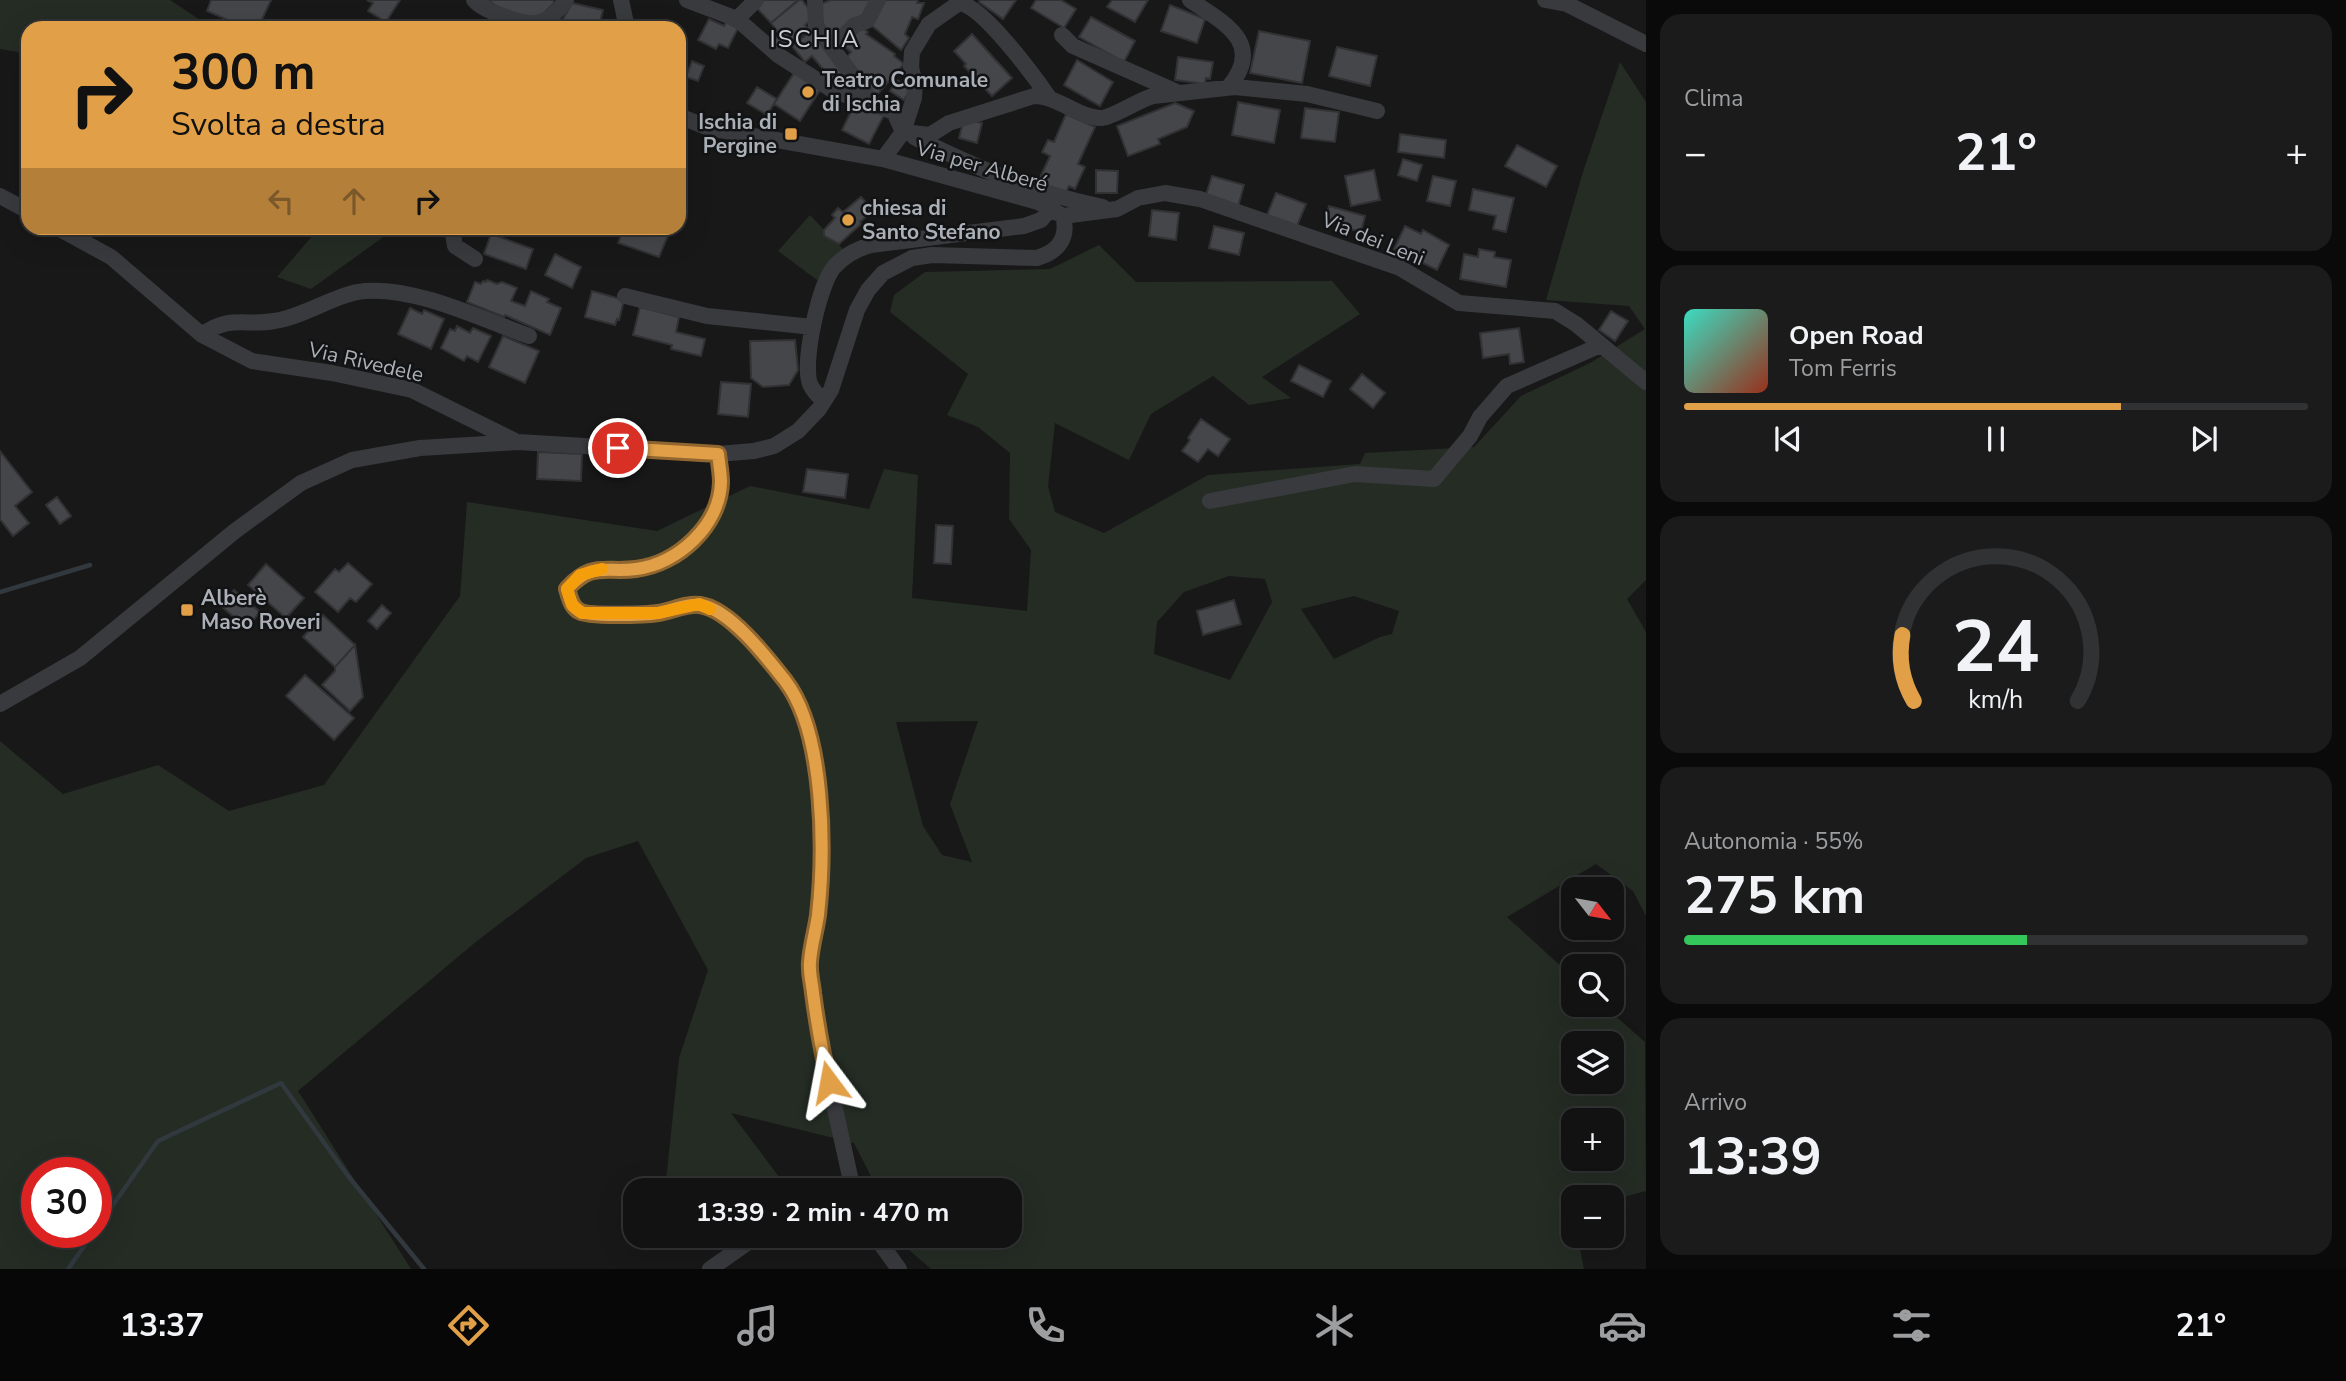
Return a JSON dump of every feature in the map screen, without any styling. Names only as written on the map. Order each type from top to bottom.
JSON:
[{"type":"street","points":[[474,0],[494,12],[518,21]]},
{"type":"street","points":[[542,21],[556,13],[566,0]]},
{"type":"street","points":[[621,0],[626,21]]},
{"type":"street","points":[[687,0],[737,19],[778,55],[834,91],[894,112],[902,132],[975,167],[1017,183],[1084,203],[1117,209]]},
{"type":"street","points":[[737,19],[756,0]]},
{"type":"street","points":[[815,0],[817,27],[874,104]]},
{"type":"street","points":[[834,47],[855,24],[867,20],[878,0]]},
{"type":"street","points":[[1190,0],[1229,26],[1241,42],[1244,49],[1242,62],[1237,77],[1228,88]]},
{"type":"street","points":[[1545,0],[1567,4],[1646,44]]},
{"type":"street","points":[[883,159],[902,132],[914,98],[912,52],[918,39],[929,24],[956,4],[967,5],[987,22],[1030,69],[1048,96]]},
{"type":"street","points":[[1062,35],[1073,46],[1179,93]]},
{"type":"street","points":[[902,132],[930,135],[949,122],[1034,96],[1048,96],[1093,117],[1102,118],[1112,116],[1140,100],[1228,88],[1307,94],[1377,111]]},
{"type":"street","name":"Via per Alberé","points":[[0,704],[80,658],[235,531],[301,483],[352,460],[420,448],[517,442],[727,454],[774,446],[808,422],[831,390],[857,310],[868,290],[883,274],[912,258],[932,255],[1037,258],[1050,254],[1064,238],[1065,226],[1057,212],[1038,202],[883,159],[709,128],[686,120]]},
{"type":"street","name":"Via dei Leni","points":[[1057,212],[1117,209],[1138,198],[1165,192],[1199,199],[1401,268],[1459,303],[1555,311],[1576,324],[1646,382]]},
{"type":"street","points":[[0,196],[21,207]]},
{"type":"street","points":[[824,401],[814,392],[809,382],[813,327],[824,283],[833,269],[856,250],[872,245],[1024,226],[1057,212]]},
{"type":"street","name":"Via Rivedele","points":[[71,235],[111,257],[202,335],[251,361],[332,373],[412,390],[517,442]]},
{"type":"street","points":[[453,235],[455,246],[475,259]]},
{"type":"street","name":"Via Rivedele","points":[[202,335],[214,326],[229,321],[274,321],[363,291],[400,293],[440,304],[529,336]]},
{"type":"street","points":[[625,296],[707,316],[813,327]]},
{"type":"street","points":[[1210,501],[1354,474],[1434,479],[1471,436],[1480,417],[1507,387],[1601,345]]},
{"type":"street","points":[[727,454],[714,513],[688,546],[653,565],[636,569],[605,569],[580,575],[567,589],[572,605],[582,613],[658,613],[699,604],[713,610],[733,624],[788,684],[807,723],[818,784],[822,853],[818,915],[809,963],[818,1032],[846,1178]]},
{"type":"street","points":[[710,1269],[740,1248]]},
{"type":"street","points":[[881,1248],[899,1269]]},
{"type":"shaded area","points":[[0,0],[170,0],[202,21],[21,21],[21,53],[0,49]]},
{"type":"shaded area","points":[[1620,62],[1646,102],[1646,580],[1627,599],[1646,632],[1646,916],[1633,891],[1624,884],[1624,877],[1614,877],[1596,864],[1574,877],[1561,877],[1561,885],[1507,917],[1561,966],[1561,1017],[1617,1017],[1645,1042],[1646,1191],[1624,1197],[1624,1185],[1561,1185],[1561,1248],[1581,1248],[1584,1269],[931,1269],[908,1248],[1022,1248],[1022,1178],[872,1178],[854,1143],[731,1113],[780,1178],[666,1178],[679,1058],[708,970],[638,841],[586,858],[477,941],[298,1091],[411,1269],[0,1269],[0,741],[63,794],[158,765],[229,811],[324,785],[460,596],[467,502],[657,531],[750,486],[869,509],[884,469],[918,475],[912,598],[1027,611],[1031,550],[1009,519],[1010,453],[978,427],[947,415],[968,374],[890,312],[894,295],[925,272],[1050,269],[1099,245],[1136,282],[1332,281],[1360,314],[1262,377],[1291,398],[1249,405],[1213,376],[1151,414],[1129,460],[1055,423],[1048,486],[1055,512],[1104,533],[1208,475],[1360,464],[1365,453],[1474,447],[1521,396],[1590,363],[1645,329],[1629,306],[1546,300],[1582,175]],"holes":[[[1229,576],[1265,579],[1272,602],[1230,680],[1154,654],[1157,622],[1184,592]],[[1354,596],[1399,611],[1392,634],[1334,659],[1301,609]],[[978,721],[950,804],[972,862],[942,855],[923,826],[896,722]]]},
{"type":"shaded area","points":[[810,215],[824,230],[824,236],[833,239],[844,250],[817,280],[778,251]]},
{"type":"shaded area","points":[[313,235],[384,235],[311,289],[277,277]]},
{"type":"building","points":[[211,0],[271,0],[261,21],[230,21],[207,11]]},
{"type":"building","points":[[367,0],[400,0],[387,21],[368,11],[373,3]]},
{"type":"building","points":[[488,0],[553,0],[554,3],[536,21],[529,21],[500,9]]},
{"type":"building","points":[[761,0],[798,1],[771,23],[754,5]]},
{"type":"building","points":[[798,0],[802,0],[815,17],[805,25],[809,30],[780,51],[771,42],[780,35],[771,23]]},
{"type":"building","points":[[831,0],[874,0],[867,11],[829,40],[817,5]]},
{"type":"building","points":[[881,0],[918,0],[917,3],[924,3],[918,19],[912,17],[905,34],[909,38],[901,50],[871,25]]},
{"type":"building","points":[[1016,0],[1003,19],[979,2]]},
{"type":"building","points":[[1036,0],[1061,0],[1076,9],[1064,28],[1031,8]]},
{"type":"building","points":[[1112,0],[1148,0],[1135,22],[1107,7]]},
{"type":"building","points":[[572,3],[603,10],[600,21],[562,21]]},
{"type":"building","points":[[1170,5],[1205,19],[1197,43],[1161,31]]},
{"type":"building","points":[[1091,17],[1135,41],[1124,62],[1079,37]]},
{"type":"building","points":[[709,19],[724,26],[726,22],[738,28],[728,48],[719,44],[716,49],[698,40]]},
{"type":"building","points":[[857,24],[904,64],[876,96],[847,57],[851,52],[840,43]]},
{"type":"building","points":[[814,29],[848,70],[833,81],[812,56],[805,62],[792,46]]},
{"type":"building","points":[[1259,31],[1310,41],[1302,83],[1250,73]]},
{"type":"building","points":[[972,34],[1012,78],[992,96],[954,51]]},
{"type":"building","points":[[1337,47],[1377,56],[1370,86],[1329,76]]},
{"type":"building","points":[[1178,57],[1213,62],[1210,79],[1206,78],[1205,84],[1175,80]]},
{"type":"building","points":[[1077,60],[1113,82],[1100,106],[1064,85]]},
{"type":"building","points":[[692,61],[704,66],[698,81],[686,77]]},
{"type":"building","points":[[796,70],[822,87],[800,121],[774,104]]},
{"type":"building","points":[[897,80],[911,88],[904,100],[890,91]]},
{"type":"building","points":[[757,87],[777,99],[767,115],[747,103]]},
{"type":"building","points":[[856,101],[884,115],[869,144],[842,130]]},
{"type":"building","points":[[1238,102],[1280,110],[1274,143],[1232,135]]},
{"type":"building","points":[[1175,103],[1194,111],[1187,127],[1158,139],[1160,144],[1128,156],[1117,126]]},
{"type":"building","points":[[1305,108],[1339,112],[1335,142],[1301,138]]},
{"type":"building","points":[[1066,114],[1095,127],[1078,164],[1085,167],[1075,189],[1069,186],[1064,196],[1037,184],[1050,156],[1042,152],[1048,140],[1054,142]]},
{"type":"building","points":[[964,119],[982,123],[977,143],[959,138]]},
{"type":"building","points":[[1400,134],[1446,140],[1444,158],[1398,152]]},
{"type":"building","points":[[1517,145],[1557,166],[1546,187],[1505,166]]},
{"type":"building","points":[[1403,159],[1422,165],[1417,181],[1398,175]]},
{"type":"building","points":[[1096,170],[1118,171],[1117,193],[1096,193]]},
{"type":"building","points":[[1374,170],[1380,200],[1351,206],[1345,176]]},
{"type":"building","points":[[1212,176],[1244,185],[1238,207],[1205,198]]},
{"type":"building","points":[[1433,176],[1456,181],[1450,206],[1427,201]]},
{"type":"building","points":[[1473,189],[1514,198],[1506,232],[1493,229],[1496,216],[1469,210]]},
{"type":"building","points":[[1276,193],[1306,204],[1297,226],[1267,215]]},
{"type":"building","name":"chiesa di Santo Stefano","points":[[861,197],[873,210],[861,224],[839,244],[824,236],[824,230],[835,218],[832,215],[838,208],[843,212]]},
{"type":"building","points":[[1329,206],[1365,216],[1361,232],[1325,222]]},
{"type":"building","points":[[1152,210],[1179,213],[1176,240],[1149,236]]},
{"type":"building","points":[[1214,226],[1244,233],[1239,255],[1209,248]]},
{"type":"building","points":[[1405,226],[1421,234],[1423,230],[1449,245],[1437,270],[1394,249]]},
{"type":"building","points":[[491,235],[533,249],[526,269],[484,254]]},
{"type":"building","points":[[621,235],[668,235],[659,257],[618,243]]},
{"type":"building","points":[[1479,249],[1495,252],[1494,257],[1511,260],[1506,287],[1460,279],[1464,254],[1478,257]]},
{"type":"building","points":[[555,254],[581,267],[572,288],[545,275]]},
{"type":"building","points":[[487,280],[517,288],[511,301],[525,306],[531,291],[561,308],[550,335],[467,302],[475,282],[481,284]]},
{"type":"building","points":[[592,291],[624,300],[615,325],[585,317]]},
{"type":"building","points":[[640,307],[679,317],[676,332],[705,339],[701,356],[671,349],[672,345],[633,335]]},
{"type":"building","points":[[410,308],[422,314],[424,310],[444,319],[431,349],[398,334]]},
{"type":"building","points":[[1611,311],[1628,321],[1615,341],[1599,330]]},
{"type":"building","points":[[457,326],[470,333],[473,328],[491,336],[478,362],[467,356],[464,361],[441,348],[450,329],[455,331]]},
{"type":"building","points":[[1519,328],[1524,362],[1510,364],[1509,354],[1483,358],[1480,333]]},
{"type":"building","points":[[503,336],[539,351],[525,383],[489,367]]},
{"type":"building","points":[[795,340],[798,370],[789,385],[763,387],[751,378],[750,341]]},
{"type":"building","points":[[1299,365],[1331,381],[1323,397],[1291,381]]},
{"type":"building","points":[[1362,374],[1385,393],[1373,408],[1350,389]]},
{"type":"building","points":[[721,382],[751,384],[748,417],[718,414]]},
{"type":"building","points":[[1201,419],[1230,439],[1218,456],[1208,449],[1198,462],[1182,451]]},
{"type":"building","points":[[0,451],[32,492],[15,506],[29,523],[13,536],[0,519]]},
{"type":"building","points":[[538,452],[582,454],[581,481],[537,479]]},
{"type":"building","points":[[807,469],[848,474],[845,498],[803,492]]},
{"type":"building","points":[[57,497],[71,516],[60,524],[46,505]]},
{"type":"building","points":[[936,525],[953,526],[951,564],[934,563]]},
{"type":"building","points":[[348,563],[372,584],[356,602],[350,598],[338,612],[315,592],[335,569],[339,572]]},
{"type":"building","points":[[266,564],[304,598],[286,618],[248,585]]},
{"type":"building","points":[[234,590],[260,612],[247,628],[221,606]]},
{"type":"building","points":[[1234,600],[1241,624],[1203,635],[1197,611]]},
{"type":"building","points":[[382,605],[391,613],[377,629],[368,621]]},
{"type":"building","points":[[323,615],[355,645],[335,667],[303,637]]},
{"type":"building","points":[[355,645],[363,697],[350,711],[322,685]]},
{"type":"building","points":[[305,675],[354,718],[334,740],[286,696]]},
{"type":"waterway","points":[[0,592],[90,565]]},
{"type":"waterway","points":[[112,1206],[158,1141],[281,1083],[348,1176],[424,1269]]},
{"type":"waterway","points":[[68,1269],[83,1248]]},
{"type":"slow traffic","points":[[602,569],[580,575],[567,589],[572,605],[582,613],[658,613],[699,604],[710,609]]},
{"type":"place","name":"Teatro Comunale di Ischia","points":[[808,92]]},
{"type":"place","name":"Ischia di Pergine","points":[[791,134]]},
{"type":"place","name":"chiesa di Santo Stefano","points":[[848,220]]},
{"type":"place","name":"Alberè Maso Roveri","points":[[187,610]]},
{"type":"district","name":"ISCHIA","points":[[815,39]]},
{"type":"route","points":[[618,448],[718,454],[721,483],[714,513],[688,546],[653,565],[636,569],[605,569],[580,575],[567,589],[572,605],[582,613],[617,614],[658,613],[699,604],[726,617],[758,648],[788,684],[807,723],[818,784],[822,853],[818,915],[809,963],[818,1032],[829,1082]]}]
